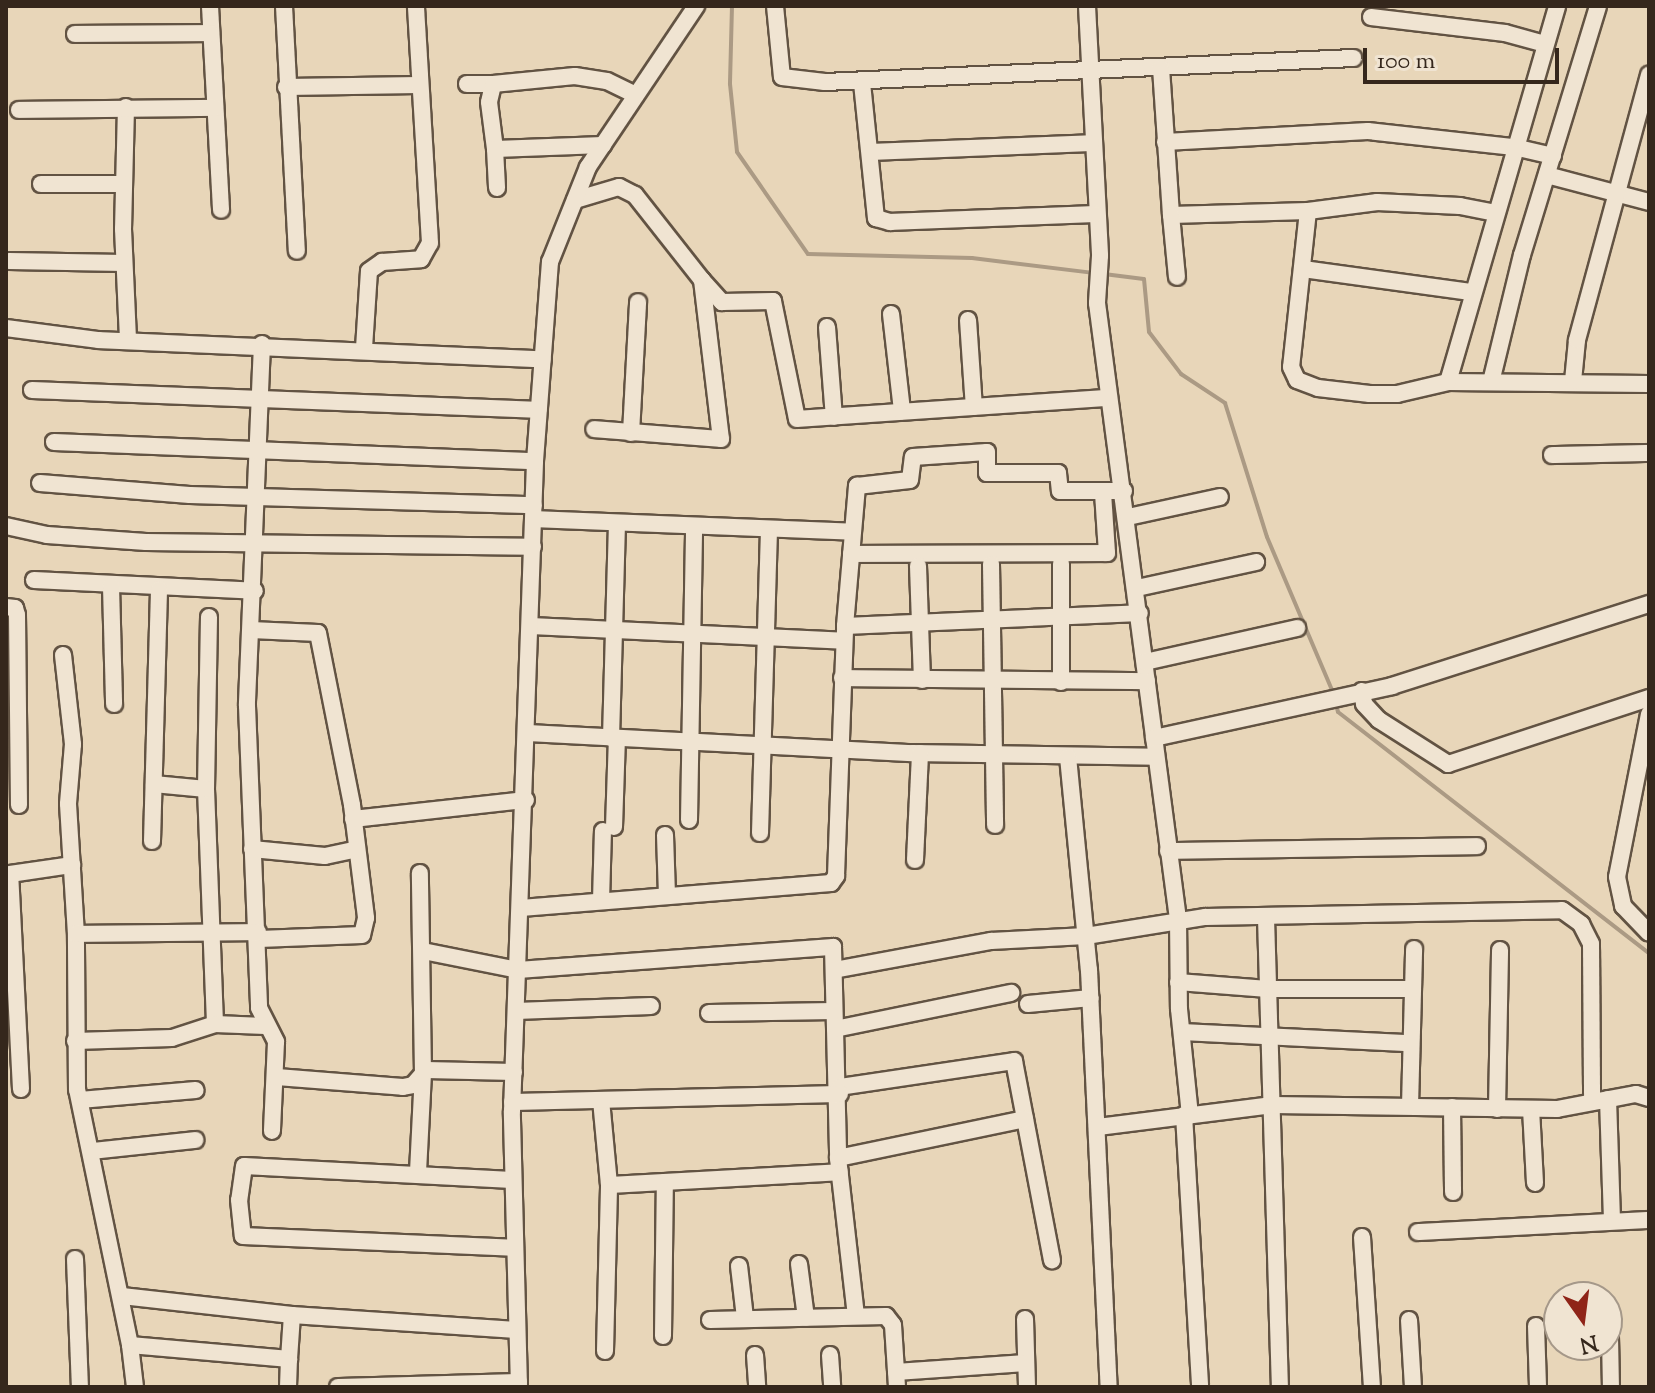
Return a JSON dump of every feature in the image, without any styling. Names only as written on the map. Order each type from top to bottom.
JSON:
[{"type":"street","points":[[210,6],[221,210]]},
{"type":"street","points":[[284,6],[297,251]]},
{"type":"street","points":[[364,348],[369,271],[382,262],[421,259],[430,243],[416,6]]},
{"type":"street","points":[[338,1387],[519,1385],[513,1248],[512,1102],[526,800],[535,461],[550,262],[575,200],[603,145],[696,6]]},
{"type":"street","points":[[775,6],[777,65],[782,77],[862,83],[1353,58]]},
{"type":"street","points":[[1087,6],[1094,214],[1100,256],[1098,293],[1108,398],[1128,517],[1178,921],[1178,982],[1200,1387]]},
{"type":"street","points":[[1448,382],[1557,6]]},
{"type":"street","points":[[1491,382],[1547,175],[1598,6]]},
{"type":"street","points":[[1371,17],[1505,33],[1545,44]]},
{"type":"street","points":[[75,34],[211,33]]},
{"type":"street","points":[[1161,68],[1177,277]]},
{"type":"street","points":[[1573,381],[1570,366],[1616,194],[1643,123],[1649,75]]},
{"type":"street","points":[[467,84],[575,76],[607,81],[636,95]]},
{"type":"street","points":[[862,83],[873,213],[882,221],[1094,214]]},
{"type":"street","points":[[493,84],[489,102],[497,188]]},
{"type":"street","points":[[286,87],[419,85]]},
{"type":"street","points":[[126,107],[124,263],[128,341]]},
{"type":"street","points":[[19,110],[215,108]]},
{"type":"street","points":[[1165,142],[1368,131],[1514,147],[1553,156]]},
{"type":"street","points":[[870,152],[1091,143]]},
{"type":"street","points":[[495,149],[603,145]]},
{"type":"street","points":[[1547,175],[1649,202]]},
{"type":"street","points":[[41,184],[124,184]]},
{"type":"street","points":[[575,200],[619,187],[635,195],[722,302],[773,301],[797,419],[1108,398]]},
{"type":"street","points":[[1171,215],[1308,211],[1377,202],[1460,206],[1496,213]]},
{"type":"street","points":[[1308,211],[1291,367],[1297,380],[1318,388],[1397,394],[1448,382],[1649,384]]},
{"type":"street","points":[[9,261],[124,263]]},
{"type":"street","points":[[1303,269],[1472,292]]},
{"type":"street","points":[[594,429],[721,439],[702,280]]},
{"type":"street","points":[[631,433],[638,302]]},
{"type":"street","points":[[891,314],[902,411]]},
{"type":"street","points":[[968,320],[974,407]]},
{"type":"street","points":[[827,327],[834,417]]},
{"type":"street","points":[[6,328],[128,341],[364,348],[543,359]]},
{"type":"street","points":[[262,344],[257,542],[251,630],[252,849],[259,936],[259,1008],[265,1026],[276,1042],[277,1077],[272,1131]]},
{"type":"street","points":[[32,390],[539,410]]},
{"type":"street","points":[[54,442],[535,461]]},
{"type":"street","points":[[521,908],[831,883],[836,876],[842,678],[857,486],[910,480],[913,457],[987,452],[987,473],[1058,473],[1060,491],[1124,491]]},
{"type":"street","points":[[1552,455],[1649,453]]},
{"type":"street","points":[[40,483],[256,498],[320,496],[534,512],[617,524],[769,532],[852,532]]},
{"type":"street","points":[[851,554],[1107,553],[1103,493]]},
{"type":"street","points":[[1128,517],[1220,497]]},
{"type":"street","points":[[601,901],[614,738],[617,524]]},
{"type":"street","points":[[6,526],[47,535],[146,542],[533,547]]},
{"type":"street","points":[[689,820],[689,634],[694,528]]},
{"type":"street","points":[[760,833],[759,744],[768,637],[769,532]]},
{"type":"street","points":[[1137,588],[1256,562]]},
{"type":"street","points":[[991,564],[995,825]]},
{"type":"street","points":[[1061,564],[1061,682]]},
{"type":"street","points":[[918,566],[922,680]]},
{"type":"street","points":[[34,580],[159,589],[255,591]]},
{"type":"street","points":[[111,586],[114,704]]},
{"type":"street","points":[[152,841],[159,589]]},
{"type":"street","points":[[1154,738],[1362,691],[1649,604]]},
{"type":"street","points":[[6,607],[15,608],[17,615],[11,698],[19,805]]},
{"type":"street","points":[[531,626],[768,637],[845,634],[921,622],[1062,620],[1140,613]]},
{"type":"street","points":[[209,617],[206,789],[215,1024]]},
{"type":"street","points":[[1145,662],[1297,628]]},
{"type":"street","points":[[76,934],[210,930],[259,936],[362,935],[366,918],[354,850],[353,819],[318,633],[251,630]]},
{"type":"street","points":[[63,655],[73,744],[68,804],[76,934],[75,1041],[80,1100],[122,1296],[135,1387]]},
{"type":"street","points":[[842,678],[1147,681]]},
{"type":"street","points":[[1362,691],[1364,704],[1379,720],[1448,764],[1649,698]]},
{"type":"street","points":[[1649,714],[1617,877],[1623,906],[1649,933]]},
{"type":"street","points":[[528,733],[840,750],[1156,757]]},
{"type":"street","points":[[915,860],[920,753]]},
{"type":"street","points":[[1068,757],[1091,998],[1109,1387]]},
{"type":"street","points":[[154,784],[206,789]]},
{"type":"street","points":[[353,819],[526,800]]},
{"type":"street","points":[[665,835],[667,894]]},
{"type":"street","points":[[1168,851],[1477,846]]},
{"type":"street","points":[[252,849],[325,856],[354,850]]},
{"type":"street","points":[[21,1089],[10,874],[72,865]]},
{"type":"street","points":[[418,1172],[423,1074],[420,873]]},
{"type":"street","points":[[834,970],[991,941],[1086,936],[1178,921],[1266,918],[1287,913],[1562,910],[1581,924],[1591,944],[1600,1100],[1612,1220]]},
{"type":"street","points":[[1266,918],[1272,1037],[1280,1387]]},
{"type":"street","points":[[423,951],[518,970],[828,946],[835,952],[834,1011],[840,1090],[839,1165],[856,1316]]},
{"type":"street","points":[[1410,1106],[1414,949]]},
{"type":"street","points":[[1497,1109],[1500,950]]},
{"type":"street","points":[[1178,982],[1268,989],[1412,989]]},
{"type":"street","points":[[835,1029],[1011,993]]},
{"type":"street","points":[[1028,1004],[1091,998]]},
{"type":"street","points":[[516,1011],[651,1006]]},
{"type":"street","points":[[709,1013],[834,1011]]},
{"type":"street","points":[[75,1041],[172,1038],[215,1024],[265,1026]]},
{"type":"street","points":[[1182,1032],[1410,1043]]},
{"type":"street","points":[[512,1102],[840,1090],[1008,1060],[1018,1066],[1052,1260]]},
{"type":"street","points":[[277,1077],[403,1087],[413,1085],[423,1074],[439,1068],[514,1072]]},
{"type":"street","points":[[80,1100],[138,1091],[196,1090]]},
{"type":"street","points":[[1098,1127],[1273,1105],[1531,1109],[1643,1096]]},
{"type":"street","points":[[601,1100],[609,1185],[605,1351]]},
{"type":"street","points":[[1452,1107],[1453,1192]]},
{"type":"street","points":[[1531,1109],[1535,1183]]},
{"type":"street","points":[[609,1185],[839,1165],[1025,1119]]},
{"type":"street","points":[[92,1151],[195,1140]]},
{"type":"street","points":[[512,1180],[418,1172],[244,1166],[239,1200],[243,1236],[513,1248]]},
{"type":"street","points":[[663,1336],[665,1182]]},
{"type":"street","points":[[1418,1232],[1649,1220]]},
{"type":"street","points":[[1362,1237],[1372,1387]]},
{"type":"street","points":[[75,1259],[80,1387]]},
{"type":"street","points":[[799,1264],[806,1318]]},
{"type":"street","points":[[739,1266],[745,1318]]},
{"type":"street","points":[[122,1296],[292,1315],[516,1330]]},
{"type":"street","points":[[288,1387],[292,1315]]},
{"type":"street","points":[[710,1320],[856,1316],[891,1320],[896,1380],[964,1378],[1026,1363]]},
{"type":"street","points":[[1025,1319],[1027,1387]]},
{"type":"street","points":[[1409,1320],[1413,1387]]},
{"type":"street","points":[[1536,1326],[1538,1387]]},
{"type":"street","points":[[130,1345],[289,1359]]},
{"type":"street","points":[[755,1355],[757,1387]]},
{"type":"street","points":[[830,1355],[832,1387]]},
{"type":"street","points":[[1610,1361],[1611,1387]]},
{"type":"waterway","points":[[732,6],[730,84],[737,152],[808,254],[972,258],[1095,273]]},
{"type":"waterway","points":[[1104,274],[1144,279],[1149,332],[1181,374],[1225,403],[1267,537],[1334,695]]},
{"type":"waterway","points":[[1336,704],[1338,712],[1649,953]]}]
